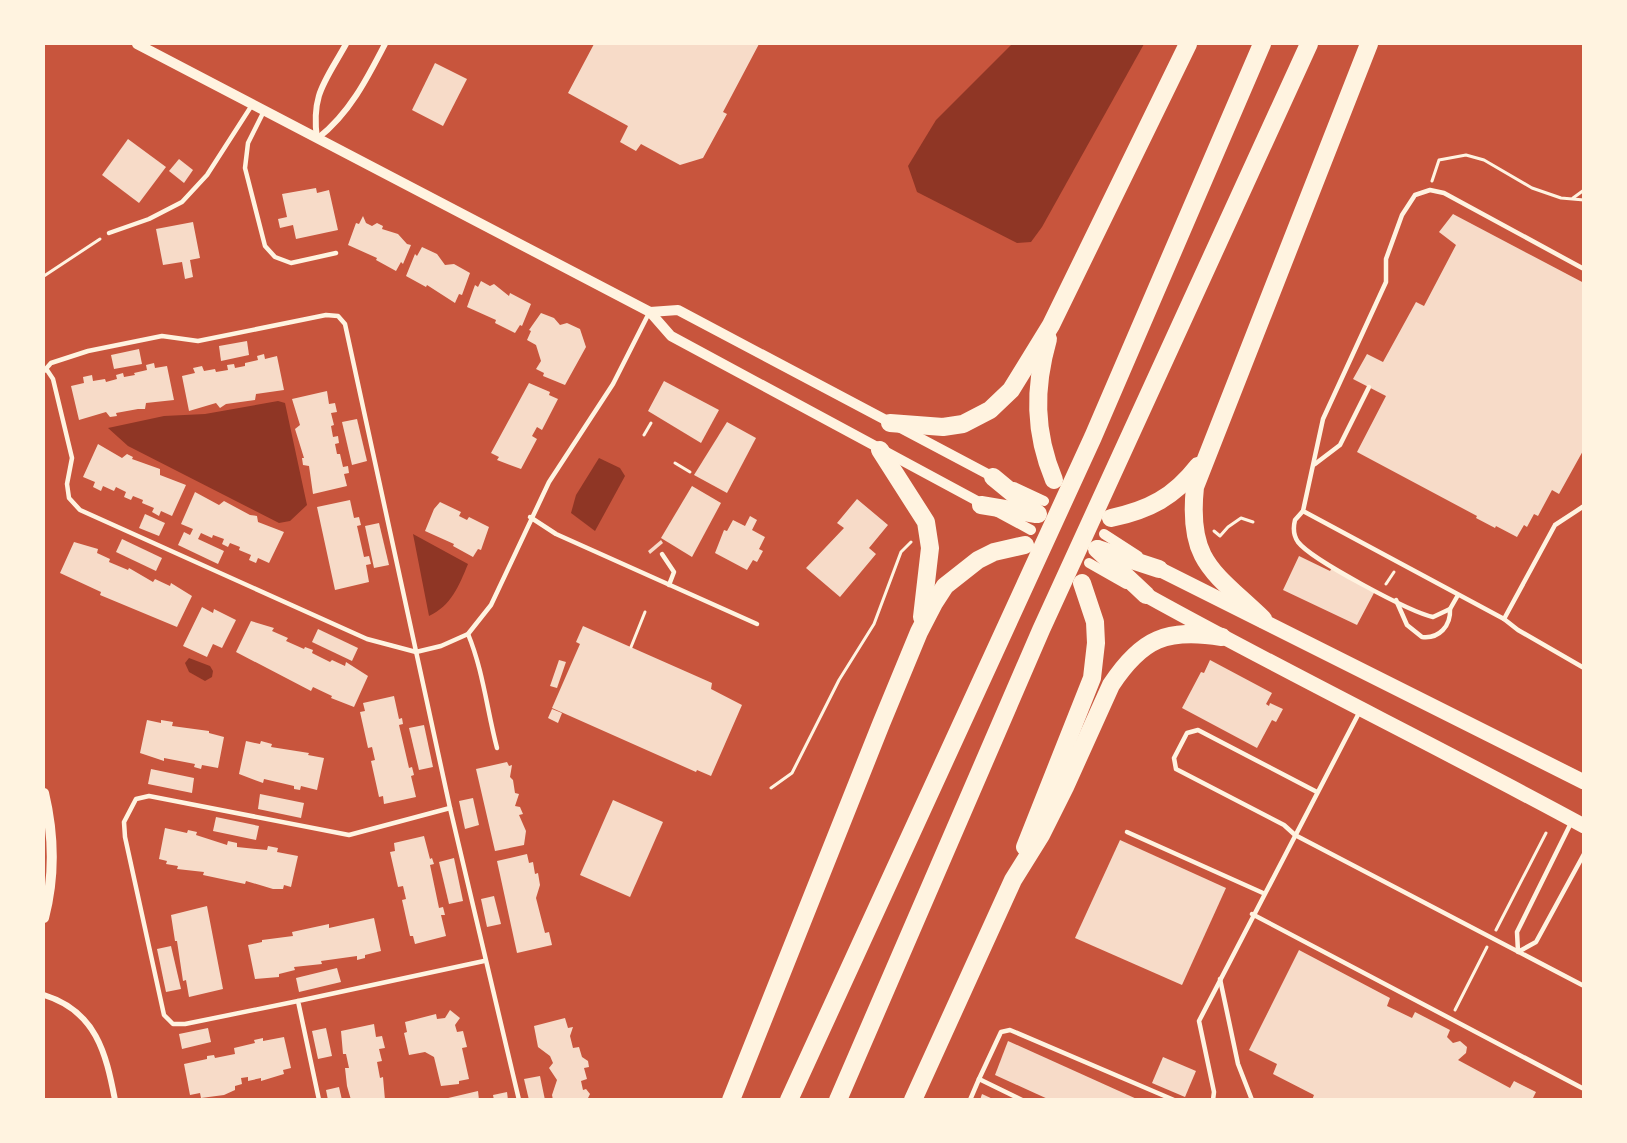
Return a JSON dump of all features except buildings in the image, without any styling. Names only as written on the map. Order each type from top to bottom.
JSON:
[{"type":"highway","points":[[890,423],[944,427],[963,424],[977,419],[1000,402],[1011,390],[1051,325],[1188,44]]},
{"type":"highway","points":[[789,1100],[1093,437],[1262,44]]},
{"type":"highway","points":[[838,1100],[1118,457],[1309,44]]},
{"type":"highway","points":[[1263,619],[1215,573],[1203,558],[1196,544],[1193,526],[1195,487],[1369,44]]},
{"type":"highway","points":[[1051,325],[1042,362],[1037,405],[1038,431],[1053,480]]},
{"type":"highway","points":[[880,450],[920,509],[928,534],[929,573],[919,632]]},
{"type":"highway","points":[[1108,526],[1168,497],[1183,485],[1206,455]]},
{"type":"highway","points":[[981,504],[1038,514],[993,477]]},
{"type":"highway","points":[[731,1100],[919,632],[945,586],[961,572],[994,552],[1028,538]]},
{"type":"highway","points":[[1146,595],[1097,549],[1159,569]]},
{"type":"highway","points":[[913,1100],[1013,880],[1049,781],[1092,678],[1096,643],[1095,622],[1082,583]]},
{"type":"highway","points":[[1013,880],[1041,835],[1065,788],[1111,685],[1134,654],[1154,642],[1175,634],[1192,632],[1222,637]]},
{"type":"main road","points":[[1159,569],[1263,619],[1584,782]]},
{"type":"main road","points":[[1146,595],[1360,711],[1504,782],[1578,823]]},
{"type":"street","points":[[136,44],[650,312],[671,336],[981,504],[1028,538]]},
{"type":"street","points":[[318,139],[314,114],[318,95],[346,44]]},
{"type":"street","points":[[318,139],[335,125],[355,98],[384,44]]},
{"type":"street","points":[[650,312],[678,310],[683,312],[993,477],[1044,501]]},
{"type":"street","points":[[1108,526],[1159,569]]},
{"type":"street","points":[[1089,563],[1146,595]]},
{"type":"street","points":[[44,793],[50,821],[53,855],[51,885],[44,918]]},
{"type":"street","points":[[44,995],[77,1014],[94,1030],[107,1055],[115,1100]]},
{"type":"lane","points":[[109,233],[149,219],[182,202],[211,169],[252,105]]},
{"type":"lane","points":[[264,111],[248,143],[245,168],[265,246],[275,256],[291,263],[336,253]]},
{"type":"lane","points":[[1450,609],[1433,617],[1396,600],[1332,566],[1303,546],[1295,536],[1293,528],[1295,520],[1303,511],[1323,418],[1386,282],[1386,259],[1402,215],[1415,195],[1430,190],[1444,193],[1584,269]]},
{"type":"lane","points":[[519,1100],[484,961],[416,652],[349,338],[345,324],[338,316],[326,315],[198,341],[162,336],[88,351],[51,363],[45,371],[53,379],[72,458],[67,483],[69,498],[80,510],[367,639],[416,652],[456,642],[468,634],[491,604],[530,517],[549,482],[613,384],[650,312]]},
{"type":"lane","points":[[1314,464],[1340,445],[1370,387]]},
{"type":"lane","points":[[1504,619],[1555,525],[1584,506]]},
{"type":"lane","points":[[1303,511],[1504,619],[1518,630],[1584,668]]},
{"type":"lane","points":[[530,517],[556,534],[757,624]]},
{"type":"lane","points":[[662,554],[674,572],[669,585]]},
{"type":"lane","points":[[1396,600],[1407,625],[1422,637],[1443,631],[1458,594]]},
{"type":"lane","points":[[468,634],[479,659],[483,692],[498,748]]},
{"type":"lane","points":[[1213,1100],[1214,1092],[1199,1021],[1252,914],[1360,711]]},
{"type":"lane","points":[[1317,792],[1198,730],[1187,733],[1174,758],[1176,769],[1284,825],[1294,835],[1584,986]]},
{"type":"lane","points":[[450,808],[349,835],[149,796],[136,799],[124,822],[124,837],[164,1015],[173,1024],[185,1024],[484,961]]},
{"type":"lane","points":[[1518,952],[1517,932],[1578,823]]},
{"type":"lane","points":[[1127,832],[1263,893]]},
{"type":"lane","points":[[1518,952],[1536,942],[1584,854]]},
{"type":"lane","points":[[1252,914],[1584,1089]]},
{"type":"lane","points":[[1220,979],[1238,1064],[1252,1100]]},
{"type":"lane","points":[[298,1001],[319,1100]]},
{"type":"lane","points":[[970,1100],[1001,1032],[1010,1030],[1174,1100]]},
{"type":"lane","points":[[979,1079],[1022,1100]]},
{"type":"path","points":[[1430,190],[1439,160],[1466,155],[1484,160],[1532,188],[1561,198],[1584,200]]},
{"type":"path","points":[[1573,198],[1584,190]]},
{"type":"path","points":[[44,276],[109,233]]},
{"type":"path","points":[[644,435],[651,423]]},
{"type":"path","points":[[675,463],[690,472]]},
{"type":"path","points":[[1206,534],[1214,531],[1217,536],[1220,536],[1241,518],[1252,522]]},
{"type":"path","points":[[771,788],[792,773],[798,763],[840,680],[874,624],[901,552],[916,538],[928,534]]},
{"type":"path","points":[[1385,586],[1399,562]]},
{"type":"path","points":[[631,647],[645,612]]},
{"type":"path","points":[[1450,1019],[1546,833]]},
{"type":"shaded area","points":[[1012,44],[1144,44],[1042,227],[1031,242],[1017,243],[917,192],[908,166],[936,120]]},
{"type":"shaded area","points":[[278,401],[285,403],[307,505],[290,521],[279,523],[128,446],[108,428],[164,416],[205,414]]},
{"type":"shaded area","points":[[599,458],[620,468],[625,476],[595,531],[571,513],[576,495]]},
{"type":"shaded area","points":[[413,534],[468,564],[449,601],[429,616]]},
{"type":"shaded area","points":[[189,658],[210,666],[213,671],[212,677],[205,681],[189,672],[185,663]]}]
